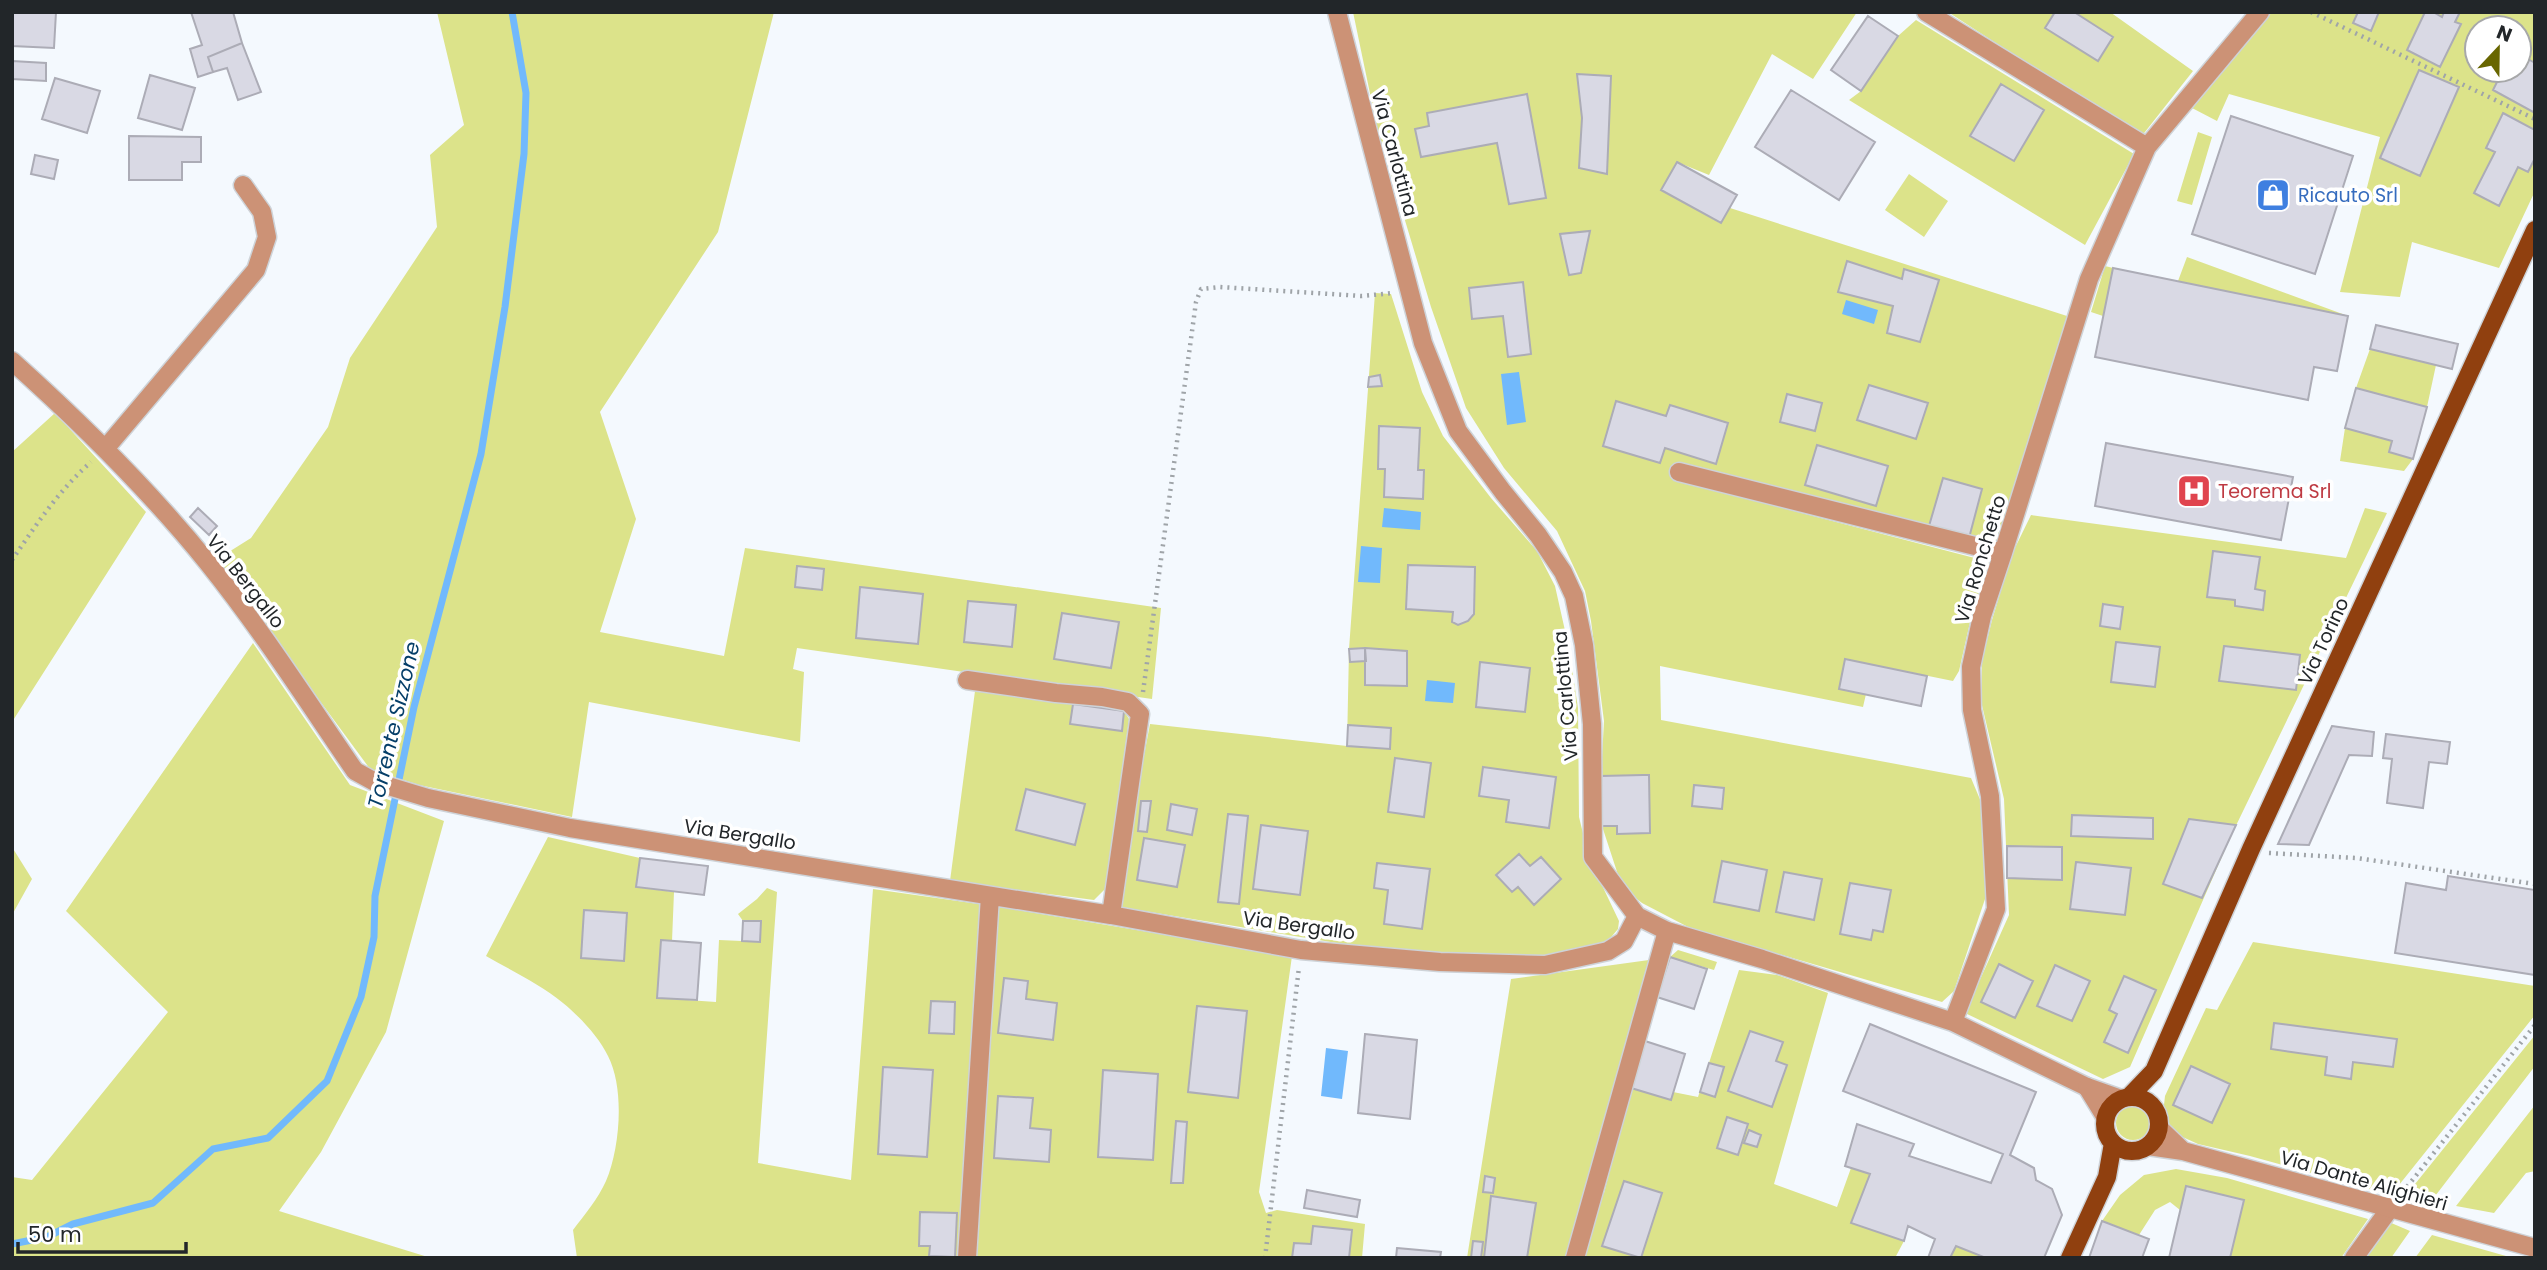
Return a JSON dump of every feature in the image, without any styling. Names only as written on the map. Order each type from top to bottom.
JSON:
[{"type":"main road","name":"Via Torino","points":[[2159,1128],[2157,1111],[2151,1104],[2154,1070],[2251,849],[2535,230]]},
{"type":"main road","name":"Via Torino","points":[[2106,1118],[2109,1110],[2126,1098],[2154,1070]]},
{"type":"main road","points":[[2126,1098],[2138,1097],[2151,1104]]},
{"type":"main road","points":[[2106,1118],[2105,1126],[2113,1143],[2125,1150],[2140,1149]]},
{"type":"main road","points":[[2107,1177],[2153,1141],[2159,1128]]},
{"type":"main road","points":[[2070,1258],[2107,1177],[2113,1143]]},
{"type":"street","name":"Via Carlottina","points":[[1337,12],[1423,343],[1458,431],[1538,535],[1563,572],[1574,596],[1584,645],[1592,724],[1594,857],[1637,916],[1667,931],[1762,959],[1953,1022]]},
{"type":"street","points":[[1926,12],[2147,147]]},
{"type":"street","name":"Via Ronchetto","points":[[1953,1022],[1996,909],[1990,796],[1972,710],[1971,667],[1982,616],[2089,279],[2147,147],[2260,12]]},
{"type":"street","points":[[105,449],[256,270],[267,237],[262,212],[243,185]]},
{"type":"street","name":"Via Bergallo","points":[[12,361],[73,416],[207,562],[275,652],[355,771],[375,782],[428,798],[570,828],[1111,915],[1301,950],[1440,962],[1545,965],[1608,951],[1624,941],[1637,916]]},
{"type":"street","points":[[1679,472],[2003,553]]},
{"type":"street","points":[[967,680],[1128,702],[1140,714],[1111,915]]},
{"type":"street","points":[[967,1258],[990,896]]},
{"type":"street","points":[[1575,1258],[1667,931]]},
{"type":"street","points":[[1953,1022],[2087,1087],[2126,1098]]},
{"type":"street","points":[[2087,1087],[2106,1118]]},
{"type":"street","name":"Via Dante Alighieri","points":[[2159,1128],[2183,1151]]},
{"type":"street","name":"Via Dante Alighieri","points":[[2140,1149],[2183,1151],[2535,1248]]},
{"type":"street","points":[[2354,1258],[2391,1207]]},
{"type":"path","points":[[2311,12],[2535,119]]},
{"type":"path","points":[[1140,714],[1190,340],[1196,302],[1201,289],[1220,287],[1362,296],[1410,292]]},
{"type":"path","points":[[12,560],[44,513],[75,476],[105,449]]},
{"type":"path","points":[[2251,849],[2271,854],[2356,858],[2535,884]]},
{"type":"path","points":[[1265,1258],[1301,950]]},
{"type":"path","points":[[2391,1207],[2535,1025]]},
{"type":"green space","points":[[437,12],[774,12],[718,232],[600,412],[636,519],[600,632],[724,656],[745,548],[1161,608],[1152,699],[797,648],[793,669],[804,672],[800,742],[589,702],[572,817],[419,785],[370,769],[216,560],[251,538],[328,427],[350,358],[437,227],[430,155],[464,125]]},
{"type":"green space","points":[[1353,12],[1857,12],[1813,79],[1772,54],[1709,175],[1677,162],[1662,190],[1720,223],[1730,208],[2067,316],[1996,544],[1695,468],[1694,485],[1990,562],[1973,609],[1959,671],[1953,681],[1845,659],[1839,688],[1866,694],[1863,707],[1660,666],[1661,720],[1971,778],[1984,809],[1987,840],[1985,899],[1954,991],[1942,1002],[1690,928],[1642,903],[1622,887],[1602,826],[1617,826],[1618,834],[1650,833],[1649,775],[1601,776],[1604,721],[1585,591],[1557,531],[1504,468],[1466,408],[1431,307],[1377,127]]},
{"type":"green space","points":[[1948,12],[2110,12],[2193,71],[2141,137]]},
{"type":"green space","points":[[2272,12],[2535,12],[2535,191],[2499,268],[2412,242],[2400,297],[2340,292],[2380,137],[2229,94],[2217,121],[2192,108]]},
{"type":"green space","points":[[1916,20],[2134,154],[2085,245],[1849,100],[1861,91],[1898,36]]},
{"type":"green space","points":[[2198,132],[2212,137],[2192,205],[2177,201]]},
{"type":"green space","points":[[1909,174],[1948,201],[1924,237],[1885,210]]},
{"type":"green space","points":[[2187,257],[2348,316],[2178,281]]},
{"type":"green space","points":[[2105,266],[2113,268],[2103,316],[2091,312]]},
{"type":"green space","points":[[1375,293],[1391,294],[1422,392],[1443,436],[1537,551],[1555,586],[1578,708],[1579,817],[1589,858],[1619,921],[1618,929],[1607,942],[1548,960],[1441,955],[1343,944],[1120,907],[1128,840],[1150,724],[1347,746],[1349,649]]},
{"type":"green space","points":[[2370,349],[2436,365],[2427,407],[2356,388]]},
{"type":"green space","points":[[55,413],[146,512],[12,722],[12,452]]},
{"type":"green space","points":[[2345,428],[2392,441],[2389,452],[2413,459],[2404,471],[2340,461]]},
{"type":"green space","points":[[2365,508],[2387,513],[2231,836],[2130,1067],[2103,1079],[1965,1013],[2009,915],[2004,799],[1981,701],[1982,661],[2012,554],[2031,515],[2346,558]]},
{"type":"green space","points":[[253,643],[350,785],[444,821],[386,1032],[321,1152],[279,1211],[431,1258],[12,1258],[12,1177],[32,1180],[168,1012],[66,911]]},
{"type":"green space","points":[[975,691],[1124,711],[1129,719],[1106,888],[1094,900],[950,881]]},
{"type":"green space","points":[[548,837],[640,858],[636,887],[674,892],[672,941],[661,941],[658,998],[716,1002],[719,940],[742,941],[743,921],[738,914],[767,888],[777,892],[758,1163],[851,1180],[873,889],[1000,907],[1292,956],[1259,1192],[1266,1213],[1277,1210],[1365,1224],[1362,1258],[577,1258],[573,1230],[603,1188],[615,1152],[619,1101],[613,1069],[599,1042],[569,1008],[535,984],[486,956]]},
{"type":"green space","points":[[12,847],[32,879],[12,915]]},
{"type":"green space","points":[[2253,942],[2535,986],[2535,1015],[2391,1195],[2198,1144],[2176,1134],[2163,1114],[2165,1096],[2206,1008],[2217,1010]]},
{"type":"green space","points":[[1678,950],[1717,962],[1714,970],[1670,957]]},
{"type":"green space","points":[[1649,960],[1628,1054],[1591,1182],[1604,1193],[1631,1088],[1670,1100],[1673,1092],[1698,1097],[1739,970],[1777,975],[1828,993],[1774,1184],[1837,1207],[1851,1168],[1870,1174],[1851,1223],[1904,1241],[1895,1258],[1467,1258],[1511,979]]},
{"type":"green space","points":[[2535,1035],[2535,1066],[2429,1204],[2411,1189]]},
{"type":"green space","points":[[2535,1105],[2535,1171],[2526,1173],[2494,1213],[2456,1206]]},
{"type":"green space","points":[[2133,1106],[2145,1111],[2150,1123],[2145,1135],[2133,1140],[2121,1135],[2116,1123],[2121,1111]]},
{"type":"green space","points":[[2176,1169],[2227,1178],[2368,1219],[2341,1258],[2230,1258],[2244,1200],[2186,1186],[2180,1210],[2170,1202],[2155,1210],[2139,1235],[2102,1221],[2120,1195],[2144,1175]]},
{"type":"green space","points":[[2389,1222],[2410,1231],[2391,1258],[2363,1258]]},
{"type":"green space","points":[[2432,1235],[2513,1258],[2415,1258]]},
{"type":"green space","points":[[1956,1246],[1986,1258],[1950,1258]]},
{"type":"water","points":[[1846,300],[1878,310],[1874,324],[1842,314]]},
{"type":"water","points":[[1519,372],[1526,422],[1507,425],[1501,374]]},
{"type":"water","points":[[1384,508],[1421,512],[1420,530],[1382,527]]},
{"type":"water","points":[[1361,546],[1382,548],[1380,583],[1358,582]]},
{"type":"water","points":[[1427,680],[1455,683],[1453,703],[1425,701]]},
{"type":"water","points":[[1326,1048],[1348,1051],[1342,1099],[1321,1096]]},
{"type":"building","points":[[12,12],[56,12],[54,48],[12,46]]},
{"type":"building","points":[[191,12],[233,12],[242,43],[208,57],[213,72],[198,77],[190,49],[202,45]]},
{"type":"building","points":[[2055,12],[2074,12],[2113,37],[2098,61],[2045,28]]},
{"type":"building","points":[[2358,12],[2379,12],[2371,31],[2353,23]]},
{"type":"building","points":[[2425,12],[2433,12],[2442,17],[2444,12],[2460,12],[2455,22],[2461,24],[2440,67],[2407,50]]},
{"type":"building","points":[[1868,16],[1898,36],[1861,91],[1831,70]]},
{"type":"building","points":[[242,43],[261,92],[238,100],[227,68],[213,72],[208,57]]},
{"type":"building","points":[[12,61],[46,63],[46,81],[12,79]]},
{"type":"building","points":[[2533,62],[2535,63],[2535,113],[2493,90],[2496,84],[2533,84]]},
{"type":"building","points":[[2419,70],[2459,87],[2420,176],[2380,158]]},
{"type":"building","points":[[1577,74],[1611,76],[1607,174],[1579,168],[1582,118]]},
{"type":"building","points":[[150,75],[195,88],[182,130],[138,118]]},
{"type":"building","points":[[55,78],[100,91],[87,133],[42,119]]},
{"type":"building","points":[[2001,84],[2044,110],[2014,161],[1970,136]]},
{"type":"building","points":[[1791,90],[1875,142],[1839,200],[1755,147]]},
{"type":"building","points":[[1527,94],[1546,198],[1509,204],[1497,143],[1421,157],[1415,129],[1429,126],[1427,113]]},
{"type":"building","points":[[2503,113],[2535,130],[2535,158],[2528,172],[2518,167],[2499,206],[2474,193],[2495,152],[2486,148]]},
{"type":"building","name":"Ricauto Srl","points":[[2231,116],[2353,156],[2315,274],[2192,234]]},
{"type":"building","points":[[129,136],[201,137],[201,162],[182,162],[182,180],[129,180]]},
{"type":"building","points":[[35,155],[58,160],[54,179],[31,174]]},
{"type":"building","points":[[1677,162],[1737,195],[1721,223],[1661,190]]},
{"type":"building","points":[[1590,231],[1581,273],[1569,275],[1560,234]]},
{"type":"building","points":[[1847,261],[1902,279],[1904,269],[1939,280],[1920,342],[1887,333],[1893,306],[1838,292]]},
{"type":"building","points":[[2113,268],[2348,316],[2337,371],[2314,367],[2308,400],[2095,357]]},
{"type":"building","points":[[1523,282],[1531,354],[1508,357],[1503,316],[1472,319],[1469,288]]},
{"type":"building","points":[[2376,325],[2458,344],[2452,369],[2370,349]]},
{"type":"building","points":[[1380,375],[1382,386],[1368,387],[1369,377]]},
{"type":"building","points":[[1869,385],[1928,403],[1916,439],[1857,420]]},
{"type":"building","points":[[2356,388],[2427,407],[2413,459],[2389,452],[2392,441],[2345,428]]},
{"type":"building","points":[[1787,394],[1822,403],[1815,431],[1780,422]]},
{"type":"building","points":[[1616,401],[1666,416],[1670,405],[1728,423],[1716,464],[1665,448],[1660,463],[1603,446]]},
{"type":"building","points":[[1379,426],[1420,428],[1418,470],[1424,470],[1423,499],[1384,497],[1385,469],[1378,469]]},
{"type":"building","name":"Teorema Srl","points":[[2106,443],[2293,477],[2281,540],[2095,506]]},
{"type":"building","points":[[1817,445],[1888,466],[1876,506],[1805,485]]},
{"type":"building","points":[[1943,478],[1982,489],[1969,538],[1929,526]]},
{"type":"building","points":[[198,508],[217,526],[209,535],[190,517]]},
{"type":"building","points":[[2213,551],[2260,557],[2255,589],[2265,591],[2263,610],[2235,606],[2235,600],[2207,597]]},
{"type":"building","points":[[1408,565],[1475,567],[1474,614],[1468,621],[1458,625],[1452,622],[1453,612],[1406,609]]},
{"type":"building","points":[[797,566],[824,569],[822,590],[795,587]]},
{"type":"building","points":[[860,587],[923,594],[918,644],[856,638]]},
{"type":"building","points":[[968,601],[1016,605],[1012,647],[964,642]]},
{"type":"building","points":[[2103,604],[2123,607],[2120,629],[2100,626]]},
{"type":"building","points":[[1062,613],[1119,622],[1111,668],[1054,659]]},
{"type":"building","points":[[2116,642],[2160,647],[2155,687],[2111,682]]},
{"type":"building","points":[[2224,646],[2300,655],[2296,690],[2219,681]]},
{"type":"building","points":[[1365,648],[1407,651],[1407,686],[1365,685]]},
{"type":"building","points":[[1365,648],[1366,661],[1350,662],[1349,649]]},
{"type":"building","points":[[1845,659],[1927,676],[1921,706],[1839,689]]},
{"type":"building","points":[[1480,662],[1530,668],[1525,712],[1476,707]]},
{"type":"building","points":[[1073,704],[1124,711],[1122,731],[1070,724]]},
{"type":"building","points":[[1348,725],[1391,728],[1390,749],[1347,746]]},
{"type":"building","points":[[2332,726],[2374,732],[2372,756],[2349,755],[2309,845],[2278,844]]},
{"type":"building","points":[[2386,734],[2450,742],[2447,764],[2429,762],[2423,808],[2387,803],[2392,759],[2383,758]]},
{"type":"building","points":[[1395,758],[1431,763],[1424,817],[1388,812]]},
{"type":"building","points":[[1483,767],[1556,777],[1549,828],[1506,822],[1509,800],[1479,796]]},
{"type":"building","points":[[1649,775],[1650,833],[1617,834],[1617,826],[1602,826],[1601,776]]},
{"type":"building","points":[[1694,785],[1724,788],[1722,809],[1692,806]]},
{"type":"building","points":[[1026,789],[1085,804],[1075,845],[1016,830]]},
{"type":"building","points":[[1141,801],[1151,801],[1147,832],[1138,831]]},
{"type":"building","points":[[1171,804],[1197,809],[1192,835],[1167,830]]},
{"type":"building","points":[[1228,814],[1248,816],[1239,904],[1218,902]]},
{"type":"building","points":[[2072,815],[2153,818],[2153,839],[2071,836]]},
{"type":"building","points":[[2189,819],[2236,825],[2202,898],[2163,884]]},
{"type":"building","points":[[1261,825],[1308,831],[1300,895],[1253,889]]},
{"type":"building","points":[[1144,838],[1185,845],[1177,887],[1137,880]]},
{"type":"building","points":[[2007,846],[2062,847],[2062,880],[2007,878]]},
{"type":"building","points":[[1519,854],[1530,866],[1541,857],[1561,879],[1534,905],[1518,887],[1512,892],[1496,875]]},
{"type":"building","points":[[640,858],[708,866],[704,895],[636,887]]},
{"type":"building","points":[[1722,861],[1767,870],[1759,911],[1714,902]]},
{"type":"building","points":[[2076,862],[2131,868],[2125,915],[2070,909]]},
{"type":"building","points":[[1377,863],[1430,869],[1422,929],[1384,924],[1388,890],[1374,888]]},
{"type":"building","points":[[1784,872],[1822,879],[1814,920],[1776,912]]},
{"type":"building","points":[[2448,876],[2535,890],[2535,975],[2395,953],[2406,883],[2446,890]]},
{"type":"building","points":[[1850,883],[1891,890],[1883,932],[1873,930],[1871,940],[1840,934]]},
{"type":"building","points":[[584,910],[627,913],[624,961],[581,958]]},
{"type":"building","points":[[743,921],[761,921],[760,942],[742,941]]},
{"type":"building","points":[[661,940],[701,943],[697,1000],[657,998]]},
{"type":"building","points":[[1670,957],[1707,969],[1694,1009],[1657,997]]},
{"type":"building","points":[[1999,964],[2033,981],[2015,1018],[1981,1002]]},
{"type":"building","points":[[2055,965],[2090,981],[2072,1021],[2037,1006]]},
{"type":"building","points":[[2124,976],[2156,990],[2128,1053],[2104,1042],[2117,1014],[2109,1010]]},
{"type":"building","points":[[1004,978],[1028,981],[1026,999],[1057,1003],[1053,1040],[998,1033]]},
{"type":"building","points":[[931,1001],[955,1002],[954,1034],[929,1033]]},
{"type":"building","points":[[1197,1006],[1247,1011],[1238,1098],[1188,1092]]},
{"type":"building","points":[[2274,1023],[2397,1039],[2393,1067],[2353,1062],[2351,1079],[2325,1075],[2327,1057],[2271,1049]]},
{"type":"building","points":[[1870,1024],[2036,1092],[2010,1155],[2034,1168],[2036,1180],[2052,1189],[2062,1215],[2044,1258],[1986,1258],[1956,1246],[1950,1258],[1928,1258],[1935,1239],[1908,1226],[1904,1241],[1851,1223],[1870,1174],[1845,1166],[1857,1124],[1914,1144],[1909,1156],[1991,1183],[2003,1154],[1843,1091]]},
{"type":"building","points":[[1750,1031],[1783,1042],[1776,1061],[1787,1065],[1772,1107],[1728,1091]]},
{"type":"building","points":[[1365,1034],[1417,1040],[1410,1119],[1358,1113]]},
{"type":"building","points":[[1645,1041],[1685,1054],[1671,1100],[1631,1088]]},
{"type":"building","points":[[1709,1063],[1724,1067],[1715,1097],[1700,1092]]},
{"type":"building","points":[[2191,1066],[2230,1084],[2212,1123],[2173,1105]]},
{"type":"building","points":[[883,1067],[933,1070],[927,1157],[878,1154]]},
{"type":"building","points":[[1103,1070],[1158,1074],[1153,1160],[1098,1157]]},
{"type":"building","points":[[998,1096],[1033,1098],[1030,1128],[1051,1130],[1049,1162],[994,1158]]},
{"type":"building","points":[[1727,1117],[1748,1124],[1738,1155],[1717,1148]]},
{"type":"building","points":[[1176,1121],[1187,1122],[1183,1183],[1171,1183]]},
{"type":"building","points":[[1749,1130],[1761,1135],[1757,1147],[1744,1143]]},
{"type":"building","points":[[1485,1176],[1495,1178],[1493,1193],[1483,1192]]},
{"type":"building","points":[[1624,1181],[1662,1193],[1641,1258],[1602,1246]]},
{"type":"building","points":[[2186,1186],[2244,1200],[2230,1258],[2169,1258]]},
{"type":"building","points":[[1307,1190],[1360,1200],[1357,1217],[1304,1208]]},
{"type":"building","points":[[1491,1196],[1536,1203],[1527,1258],[1484,1258]]},
{"type":"building","points":[[920,1212],[957,1213],[955,1257],[929,1256],[930,1246],[919,1246]]},
{"type":"building","points":[[2102,1221],[2149,1239],[2142,1258],[2089,1258]]},
{"type":"building","points":[[1313,1226],[1352,1230],[1349,1258],[1292,1258],[1294,1243],[1311,1244]]},
{"type":"building","points":[[1473,1241],[1483,1242],[1481,1258],[1471,1258]]},
{"type":"building","points":[[1397,1248],[1441,1252],[1440,1258],[1396,1258]]},
{"type":"waterway","name":"Torrente Sizzone","points":[[12,1244],[47,1237],[73,1224],[153,1203],[213,1149],[268,1138],[327,1081],[361,997],[374,937],[375,896],[414,707],[481,454],[505,307],[524,154],[526,93],[512,12]]},
{"type":"place","name":"Ricauto Srl","points":[[2273,195]]},
{"type":"place","name":"Teorema Srl","points":[[2194,491]]}]
